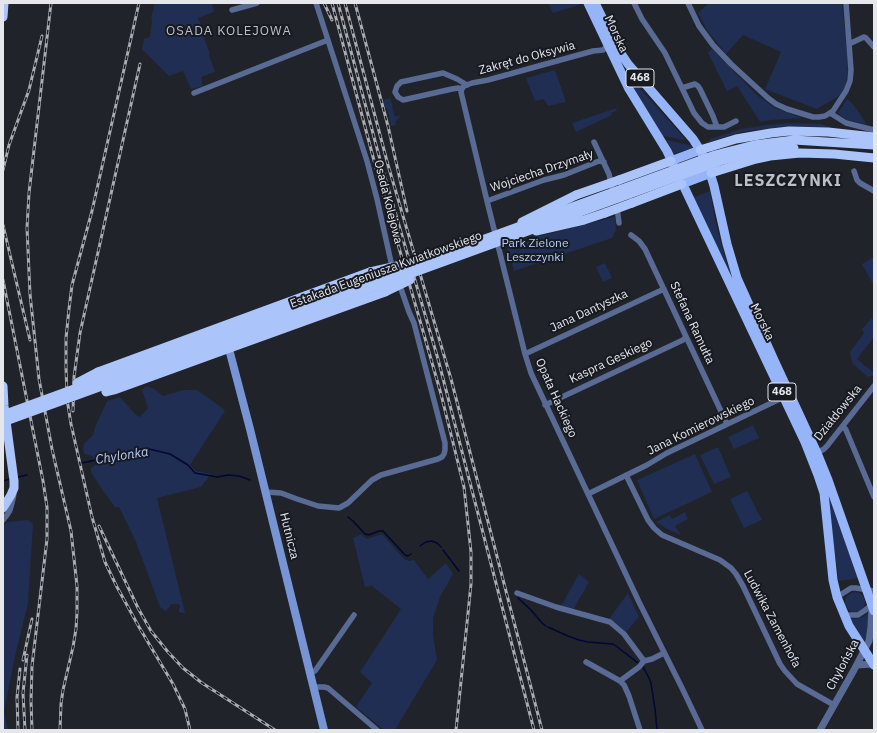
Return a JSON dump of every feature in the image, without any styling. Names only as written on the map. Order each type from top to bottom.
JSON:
[{"type":"highway","points":[[3,17],[4,3]]},
{"type":"highway","points":[[700,150],[752,135],[783,132],[828,132],[874,137]]},
{"type":"highway","points":[[752,135],[756,159]]},
{"type":"highway","name":"Estakada Eugeniusza Kwiatkowskiego","points":[[3,422],[500,237],[734,156],[794,144],[874,144]]},
{"type":"highway","name":"Estakada Eugeniusza Kwiatkowskiego","points":[[794,144],[874,152]]},
{"type":"highway","points":[[711,173],[756,159],[800,153],[834,154],[874,158]]},
{"type":"highway","points":[[500,237],[576,195],[671,161]]},
{"type":"highway","points":[[500,237],[584,220],[682,184]]},
{"type":"highway","points":[[48,398],[98,372],[370,272],[437,261]]},
{"type":"highway","points":[[65,400],[114,390],[385,292],[406,282],[437,261]]},
{"type":"highway","name":"Estakada Eugeniusza Kwiatkowskiego","points":[[3,415],[437,261]]},
{"type":"highway","points":[[3,386],[4,406],[14,485],[9,499],[3,508]]},
{"type":"main road","name":"Morska","points":[[588,3],[612,45],[682,126],[700,150],[707,163],[716,192],[727,244],[737,278],[817,453],[870,590],[873,606]]},
{"type":"main road","name":"Morska","points":[[595,3],[629,89],[667,151],[805,442],[823,489],[833,580],[837,597],[854,635],[874,664]]},
{"type":"main road","points":[[671,161],[700,150]]},
{"type":"main road","points":[[682,184],[711,173]]},
{"type":"main road","name":"Hutnicza","points":[[222,326],[230,336],[229,348],[324,730]]},
{"type":"street","points":[[232,10],[257,3]]},
{"type":"street","name":"Osada Kolejowa","points":[[266,492],[281,493],[297,500],[318,506],[339,508],[348,503],[372,480],[381,475],[438,459],[442,457],[445,450],[445,443],[414,323],[391,262],[367,161],[316,3]]},
{"type":"street","points":[[634,3],[642,19],[665,53],[694,113],[702,123],[708,127],[724,127],[736,120]]},
{"type":"street","points":[[688,3],[699,26],[713,45],[768,98],[787,109],[822,117],[830,114],[835,108],[846,91],[850,81],[851,70],[846,3]]},
{"type":"street","points":[[849,44],[866,38],[874,47]]},
{"type":"street","points":[[194,93],[328,40]]},
{"type":"street","name":"Zakręt do Oksywia","points":[[467,85],[443,73],[401,82],[397,86],[395,92],[398,97],[403,100],[452,89],[462,89],[467,85],[592,51],[601,46],[612,45]]},
{"type":"street","points":[[682,88],[695,84],[700,89],[714,116],[717,127]]},
{"type":"street","name":"Opata Hackiego","points":[[462,89],[461,92],[487,201],[525,354],[533,379],[702,730]]},
{"type":"street","points":[[830,114],[846,123],[874,130]]},
{"type":"street","name":"Wojciecha Drzymały","points":[[594,142],[609,174],[617,204],[619,223]]},
{"type":"street","name":"Wojciecha Drzymały","points":[[487,201],[544,180],[564,175],[599,161],[604,162]]},
{"type":"street","points":[[854,171],[857,180],[860,183],[874,191]]},
{"type":"street","name":"Stefana Ramułta","points":[[632,235],[645,249],[727,424]]},
{"type":"street","points":[[237,321],[258,322],[363,283],[384,273],[396,275]]},
{"type":"street","points":[[245,343],[261,329],[366,290],[388,284],[396,275]]},
{"type":"street","name":"Jana Dantyszka","points":[[525,354],[664,289]]},
{"type":"street","name":"Kaspra Geskiego","points":[[545,405],[686,338]]},
{"type":"street","name":"Działdowska","points":[[817,453],[824,450],[874,386]]},
{"type":"street","name":"Jana Komierowskiego","points":[[626,475],[667,453],[784,397]]},
{"type":"street","points":[[843,426],[874,497]]},
{"type":"street","points":[[588,494],[626,475]]},
{"type":"street","name":"Ludwika Zamenhofa","points":[[626,475],[648,520],[654,528],[662,535],[720,560],[732,568],[743,585],[780,664],[785,671],[799,684],[834,706]]},
{"type":"street","points":[[3,520],[10,510],[13,500],[14,485]]},
{"type":"street","points":[[837,597],[851,588],[870,590]]},
{"type":"street","points":[[517,593],[556,607],[610,622],[624,634],[644,661]]},
{"type":"street","points":[[844,615],[858,615],[873,606]]},
{"type":"street","name":"Chylońska","points":[[820,730],[869,641],[873,606]]},
{"type":"street","points":[[310,673],[315,671],[354,615]]},
{"type":"street","points":[[620,681],[639,667],[644,661],[664,653]]},
{"type":"street","points":[[586,662],[620,681],[627,690],[640,730]]},
{"type":"street","points":[[857,665],[874,664]]},
{"type":"street","points":[[314,687],[324,686],[328,688],[377,730]]},
{"type":"green space","points":[[155,3],[212,3],[214,12],[198,18],[206,37],[204,38],[215,72],[201,77],[203,86],[191,89],[183,71],[169,76],[142,49],[144,39],[150,37],[151,18]]},
{"type":"green space","points":[[548,3],[578,3],[579,5],[553,13]]},
{"type":"green space","points":[[709,3],[842,3],[848,73],[844,93],[817,109],[765,89],[781,52],[743,35],[726,54],[707,30],[698,13]]},
{"type":"green space","points":[[712,49],[757,95],[775,108],[802,118],[760,122],[737,86],[727,91],[708,53]]},
{"type":"green space","points":[[621,64],[632,79],[685,139],[683,140],[663,136],[631,85]]},
{"type":"green space","points":[[555,70],[566,102],[548,106],[544,99],[535,101],[526,78]]},
{"type":"green space","points":[[390,98],[395,117],[401,115],[395,122],[396,125],[391,126],[387,108],[385,108],[383,100]]},
{"type":"green space","points":[[847,99],[852,103],[866,123],[865,124],[847,120],[838,113]]},
{"type":"green space","points":[[617,108],[616,111],[611,113],[612,115],[576,132],[572,123]]},
{"type":"green space","points":[[788,123],[821,124],[842,131],[806,127],[780,127],[742,132],[709,142],[710,139],[741,129]]},
{"type":"green space","points":[[666,140],[690,145],[692,148],[674,154]]},
{"type":"green space","points":[[710,191],[723,251],[734,283],[692,198]]},
{"type":"green space","name":"Park Zielone Leszczynki","points":[[615,217],[616,230],[612,238],[514,271],[507,246],[532,238]]},
{"type":"green space","points":[[874,257],[874,286],[862,264]]},
{"type":"green space","points":[[605,263],[612,278],[603,282],[596,267]]},
{"type":"green space","points":[[872,318],[874,323],[874,337],[857,359],[874,373],[874,375],[868,377],[853,364],[850,352],[864,333],[862,329]]},
{"type":"green space","points":[[146,386],[153,388],[163,396],[183,390],[197,390],[225,411],[190,465],[196,471],[211,474],[201,487],[157,498],[185,613],[179,612],[180,606],[178,604],[171,604],[165,611],[160,607],[136,542],[119,507],[115,507],[91,472],[91,468],[96,464],[96,462],[92,456],[84,454],[83,449],[84,444],[93,435],[107,401],[120,397],[135,414],[140,417],[148,408],[142,390]]},
{"type":"green space","points":[[753,425],[759,438],[734,449],[728,437]]},
{"type":"green space","points":[[718,447],[731,477],[714,484],[700,455]]},
{"type":"green space","points":[[695,454],[712,492],[654,519],[637,480]]},
{"type":"green space","points":[[823,474],[859,578],[839,581]]},
{"type":"green space","points":[[747,491],[762,520],[744,528],[730,499]]},
{"type":"green space","points":[[685,512],[688,519],[675,526],[681,535],[656,522],[670,515],[672,519]]},
{"type":"green space","points":[[28,520],[33,524],[28,603],[15,656],[4,712],[8,730],[3,730],[3,525],[8,522]]},
{"type":"green space","points":[[361,534],[367,539],[383,535],[404,559],[409,561],[414,560],[428,579],[446,563],[453,574],[440,597],[433,618],[433,635],[437,660],[395,730],[384,730],[356,707],[372,683],[360,672],[401,609],[372,586],[365,587],[353,538]]},
{"type":"green space","points":[[579,574],[589,582],[573,610],[561,606]]},
{"type":"green space","points":[[855,592],[862,595],[865,602],[862,609],[855,612],[848,609],[845,602],[848,595]]},
{"type":"green space","points":[[628,593],[639,617],[626,632],[609,619]]},
{"type":"green space","points":[[869,612],[865,646],[849,618],[860,618]]},
{"type":"waterway","name":"Chylonka","points":[[81,463],[133,453],[142,449],[149,449],[170,454],[188,465],[195,473],[217,477],[228,475],[239,476],[250,480]]},
{"type":"waterway","name":"Chylonka","points":[[18,477],[27,475]]},
{"type":"waterway","name":"Chylonka","points":[[3,481],[10,479]]},
{"type":"waterway","name":"Chylonka","points":[[348,517],[365,534],[369,535],[383,531],[405,555],[408,556],[411,554]]},
{"type":"waterway","name":"Chylonka","points":[[420,546],[426,542],[432,541],[441,547]]},
{"type":"waterway","name":"Chylonka","points":[[443,550],[459,571]]},
{"type":"waterway","name":"Chylonka","points":[[518,598],[546,626]]},
{"type":"waterway","name":"Chylonka","points":[[548,627],[579,640],[613,644],[638,663]]},
{"type":"waterway","name":"Chylonka","points":[[643,667],[651,683],[657,730]]},
{"type":"railway","points":[[51,3],[29,193],[27,228],[30,294],[39,379],[52,449],[71,531],[77,586],[76,629],[63,690],[60,730]]},
{"type":"railway","points":[[139,3],[92,211],[72,285],[66,338],[67,399],[71,424],[92,517],[105,562],[139,627],[173,684],[185,709],[190,730]]},
{"type":"railway","points":[[324,3],[332,20]]},
{"type":"railway","points":[[332,3],[376,168],[441,394],[464,487],[471,552],[471,584],[456,730]]},
{"type":"railway","points":[[338,3],[382,167],[438,359],[534,730]]},
{"type":"railway","points":[[345,3],[388,165],[451,379],[542,730]]},
{"type":"railway","points":[[355,3],[388,126],[407,211]]},
{"type":"railway","points":[[3,170],[9,145],[29,90],[42,36]]},
{"type":"railway","points":[[73,411],[74,377],[80,333],[140,64]]},
{"type":"railway","points":[[3,225],[30,340]]},
{"type":"railway","points":[[3,280],[47,507],[47,539],[32,666],[32,730]]},
{"type":"railway","points":[[99,526],[138,608],[151,631],[168,652],[183,668],[202,683],[275,730]]},
{"type":"railway","points":[[23,660],[32,619]]},
{"type":"railway","points":[[25,730],[23,693],[27,655]]},
{"type":"railway","points":[[18,730],[17,697],[20,669]]},
{"type":"district","name":"OSADA KOLEJOWA","points":[[229,31]]},
{"type":"district","name":"LESZCZYNKI","points":[[788,181]]}]
